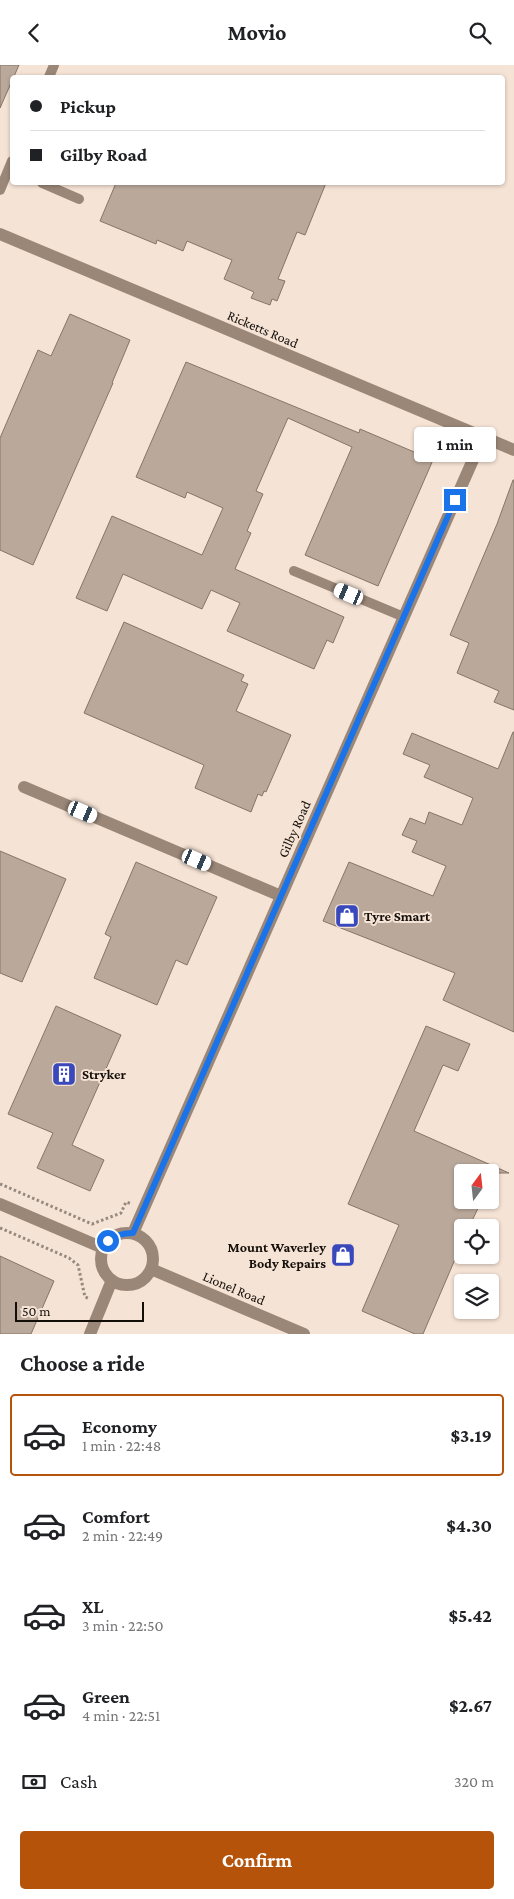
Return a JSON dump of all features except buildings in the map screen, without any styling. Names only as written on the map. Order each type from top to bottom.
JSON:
[{"type":"street","name":"Ricketts Road","points":[[0,234],[514,450]]},
{"type":"street","name":"Gilby Road","points":[[133,1233],[483,437]]},
{"type":"street","points":[[24,787],[281,896]]},
{"type":"street","points":[[0,1204],[103,1248]]},
{"type":"street","points":[[133,1233],[142,1237],[148,1243],[154,1260],[147,1276],[140,1282],[131,1285],[122,1284],[112,1280],[106,1274],[102,1265],[101,1256],[103,1248],[116,1235],[133,1233]]},
{"type":"street","name":"Lionel Road","points":[[151,1269],[304,1334]]},
{"type":"street","points":[[90,1334],[112,1280]]},
{"type":"lane","points":[[0,190],[9,166]]},
{"type":"lane","points":[[47,185],[79,199]]},
{"type":"lane","points":[[294,571],[404,617]]},
{"type":"path","points":[[0,1184],[92,1224],[121,1213],[126,1202],[144,1209]]},
{"type":"path","points":[[0,1228],[69,1258],[78,1265],[85,1297],[102,1305]]},
{"type":"place","name":"Tyre Smart","points":[[347,916]]},
{"type":"place","name":"Stryker","points":[[64,1074]]},
{"type":"place","name":"Mount Waverley Body Repairs","points":[[343,1255]]},
{"type":"route","points":[[108,1241],[116,1235],[133,1233],[455,500]]}]
